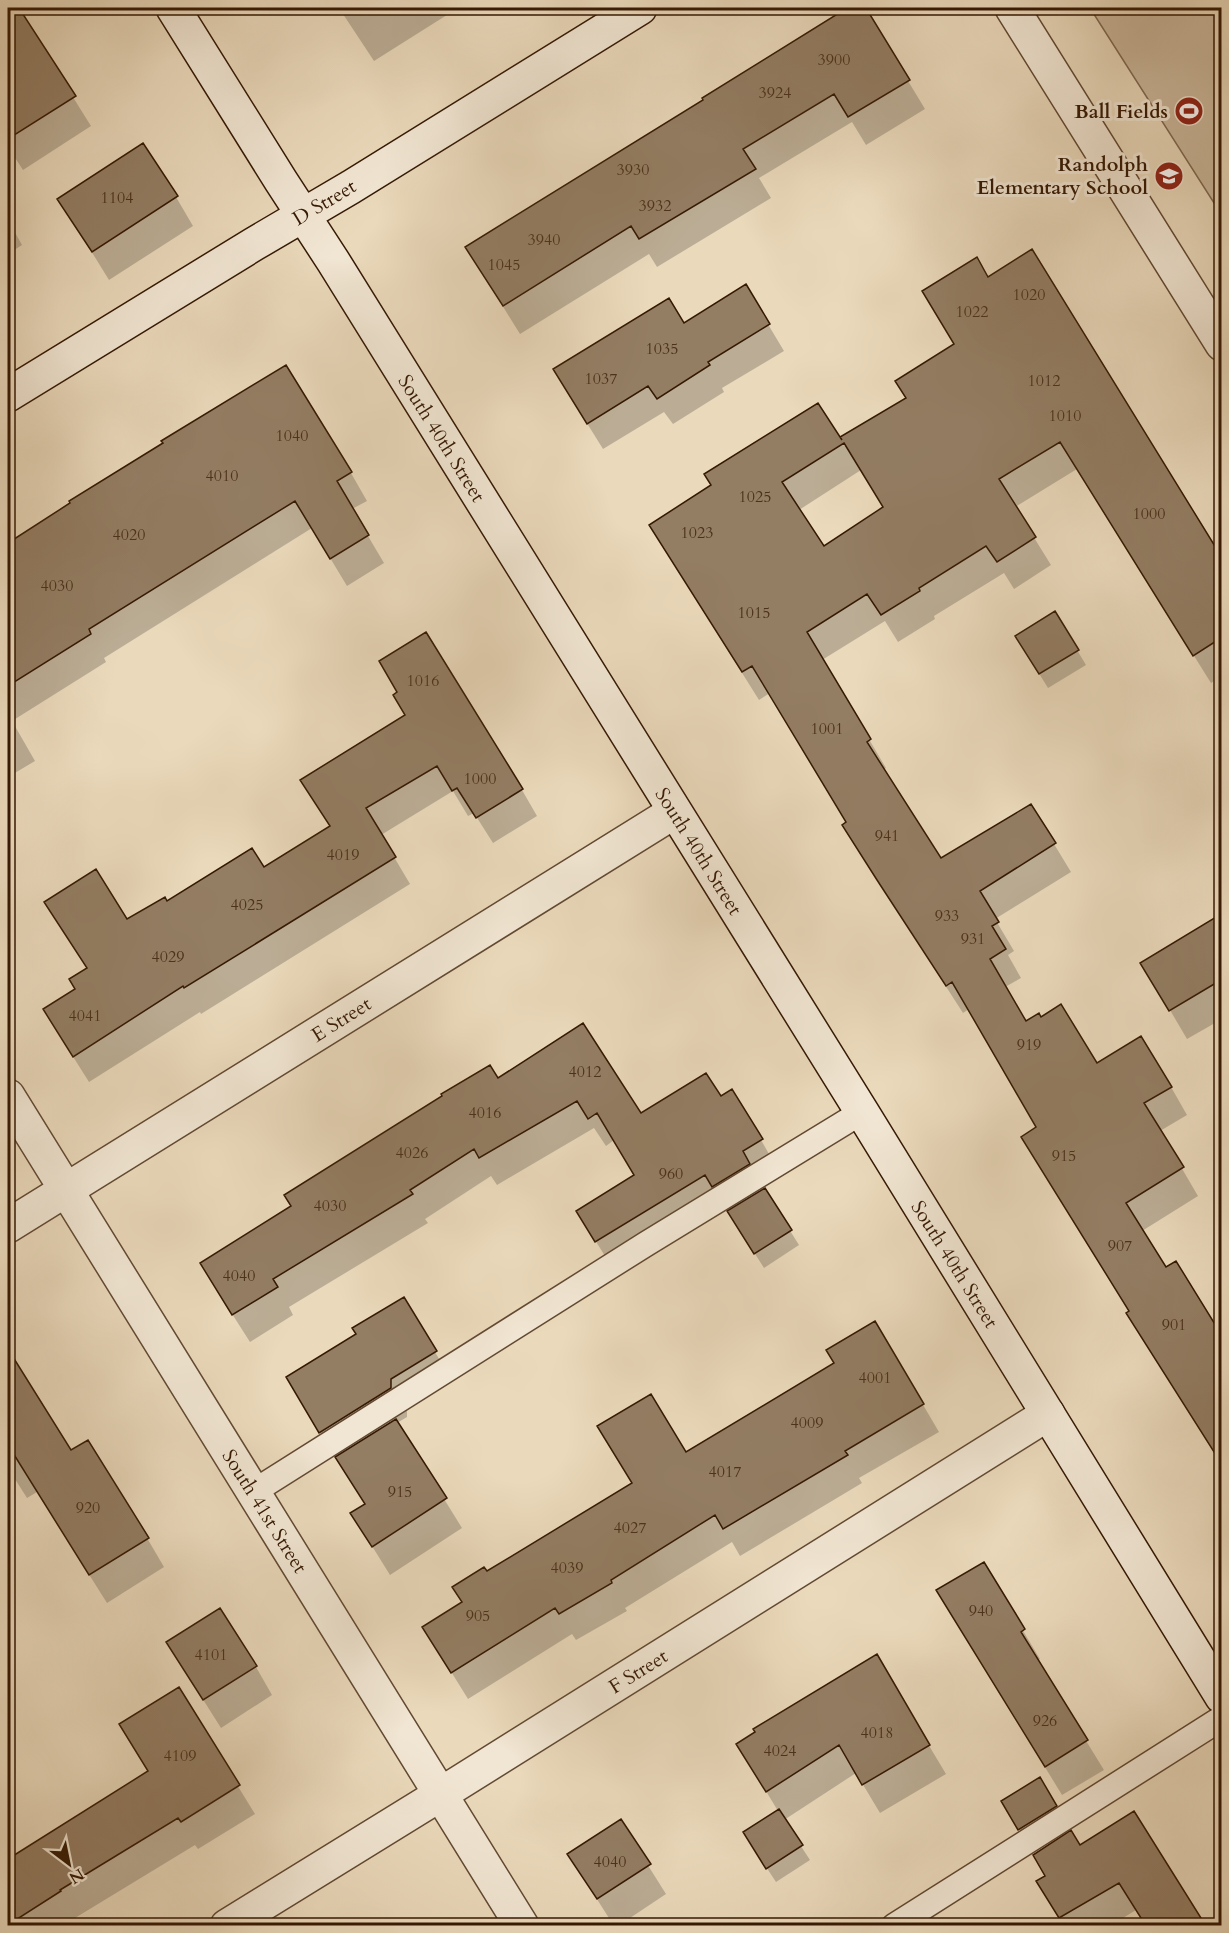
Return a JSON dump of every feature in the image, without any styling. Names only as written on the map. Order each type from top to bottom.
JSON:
[{"type":"street","name":"South 40th Street","points":[[173,8],[862,1112],[1221,1697]]},
{"type":"street","name":"D Street","points":[[8,395],[640,8]]},
{"type":"street","points":[[1012,8],[1221,344]]},
{"type":"street","name":"E Street","points":[[8,1226],[674,812]]},
{"type":"street","name":"South 41st Street","points":[[8,1096],[522,1926]]},
{"type":"street","name":"F Street","points":[[227,1926],[1048,1414]]},
{"type":"lane","points":[[253,1492],[646,1244],[862,1112]]},
{"type":"lane","points":[[894,1926],[1221,1718]]},
{"type":"shaded area","name":"Ball Fields","points":[[1090,8],[1221,8],[1221,214]]},
{"type":"building","points":[[8,8],[19,8],[76,96],[8,139]]},
{"type":"building","points":[[847,8],[866,8],[910,80],[848,117],[834,94],[743,149],[756,169],[639,239],[631,226],[503,306],[465,247]]},
{"type":"building","points":[[143,143],[178,196],[92,252],[57,199]]},
{"type":"building","points":[[1032,249],[1221,556],[1221,638],[1193,656],[1060,442],[999,479],[1036,537],[997,562],[986,546],[881,615],[867,594],[807,632],[871,739],[867,742],[941,858],[1031,804],[1056,843],[980,891],[999,922],[992,926],[1006,949],[990,959],[1026,1021],[1039,1013],[1041,1017],[1061,1004],[1097,1063],[1141,1036],[1172,1087],[1144,1103],[1184,1167],[1126,1203],[1166,1267],[1176,1261],[1221,1334],[1221,1463],[1126,1313],[1129,1311],[1021,1137],[1036,1127],[952,982],[946,986],[842,825],[846,822],[752,666],[742,672],[649,525],[711,485],[704,474],[818,403],[840,437],[906,398],[895,381],[954,344],[922,291],[977,257],[988,277]],"holes":[[[844,443],[883,507],[824,546],[782,482]]]},
{"type":"building","points":[[746,284],[770,324],[708,362],[710,365],[657,399],[648,386],[587,424],[553,369],[669,298],[684,323]]},
{"type":"building","points":[[286,365],[352,472],[337,481],[369,535],[330,559],[295,501],[89,629],[91,634],[8,686],[8,543],[70,503],[69,501],[163,443],[161,441]]},
{"type":"building","points":[[1055,611],[1079,650],[1039,674],[1015,636]]},
{"type":"building","points":[[426,632],[523,789],[476,818],[457,788],[452,791],[437,766],[366,808],[396,857],[184,988],[183,986],[73,1057],[43,1009],[75,989],[69,979],[87,968],[44,902],[96,869],[127,919],[165,897],[167,901],[252,848],[264,867],[330,826],[300,780],[405,715],[393,695],[397,692],[379,661]]},
{"type":"building","points":[[1221,914],[1221,980],[1169,1011],[1140,963]]},
{"type":"building","points":[[583,1023],[641,1113],[706,1073],[721,1096],[732,1089],[763,1139],[743,1151],[750,1164],[712,1187],[705,1175],[595,1242],[576,1211],[634,1175],[597,1113],[588,1119],[577,1101],[479,1158],[474,1149],[410,1190],[413,1194],[273,1279],[278,1287],[232,1315],[200,1263],[291,1206],[284,1195],[442,1096],[441,1094],[490,1065],[498,1078]]},
{"type":"building","points":[[765,1188],[792,1230],[754,1254],[727,1211]]},
{"type":"building","points":[[404,1297],[437,1351],[391,1379],[391,1388],[319,1433],[286,1377],[356,1334],[352,1328]]},
{"type":"building","points":[[875,1321],[924,1404],[845,1451],[848,1455],[723,1529],[715,1515],[611,1580],[612,1583],[559,1614],[555,1608],[451,1673],[422,1627],[462,1602],[452,1587],[484,1567],[487,1571],[632,1483],[597,1426],[651,1394],[686,1452],[834,1363],[826,1350]]},
{"type":"building","points":[[8,1349],[71,1450],[88,1440],[149,1538],[89,1575],[8,1445]]},
{"type":"building","points":[[396,1419],[447,1498],[372,1547],[350,1513],[365,1504],[335,1457]]},
{"type":"building","points":[[984,1562],[1025,1629],[1021,1632],[1088,1740],[1045,1767],[936,1590]]},
{"type":"building","points":[[220,1608],[257,1666],[203,1700],[166,1642]]},
{"type":"building","points":[[877,1654],[930,1745],[862,1785],[839,1745],[766,1792],[736,1744],[755,1732],[753,1729]]},
{"type":"building","points":[[179,1687],[240,1785],[181,1822],[178,1818],[60,1890],[8,1925],[8,1859],[148,1771],[119,1724]]},
{"type":"building","points":[[1040,1777],[1057,1806],[1018,1830],[1001,1801]]},
{"type":"building","points":[[779,1809],[803,1845],[766,1869],[743,1832]]},
{"type":"building","points":[[1134,1811],[1206,1926],[1146,1926],[1119,1883],[1059,1918],[1036,1881],[1045,1876],[1033,1855],[1071,1830],[1080,1845]]},
{"type":"building","points":[[621,1819],[651,1864],[597,1899],[567,1854]]},
{"type":"place","name":"Ball Fields","points":[[1189,111]]},
{"type":"place","name":"Randolph Elementary School","points":[[1169,176]]}]
